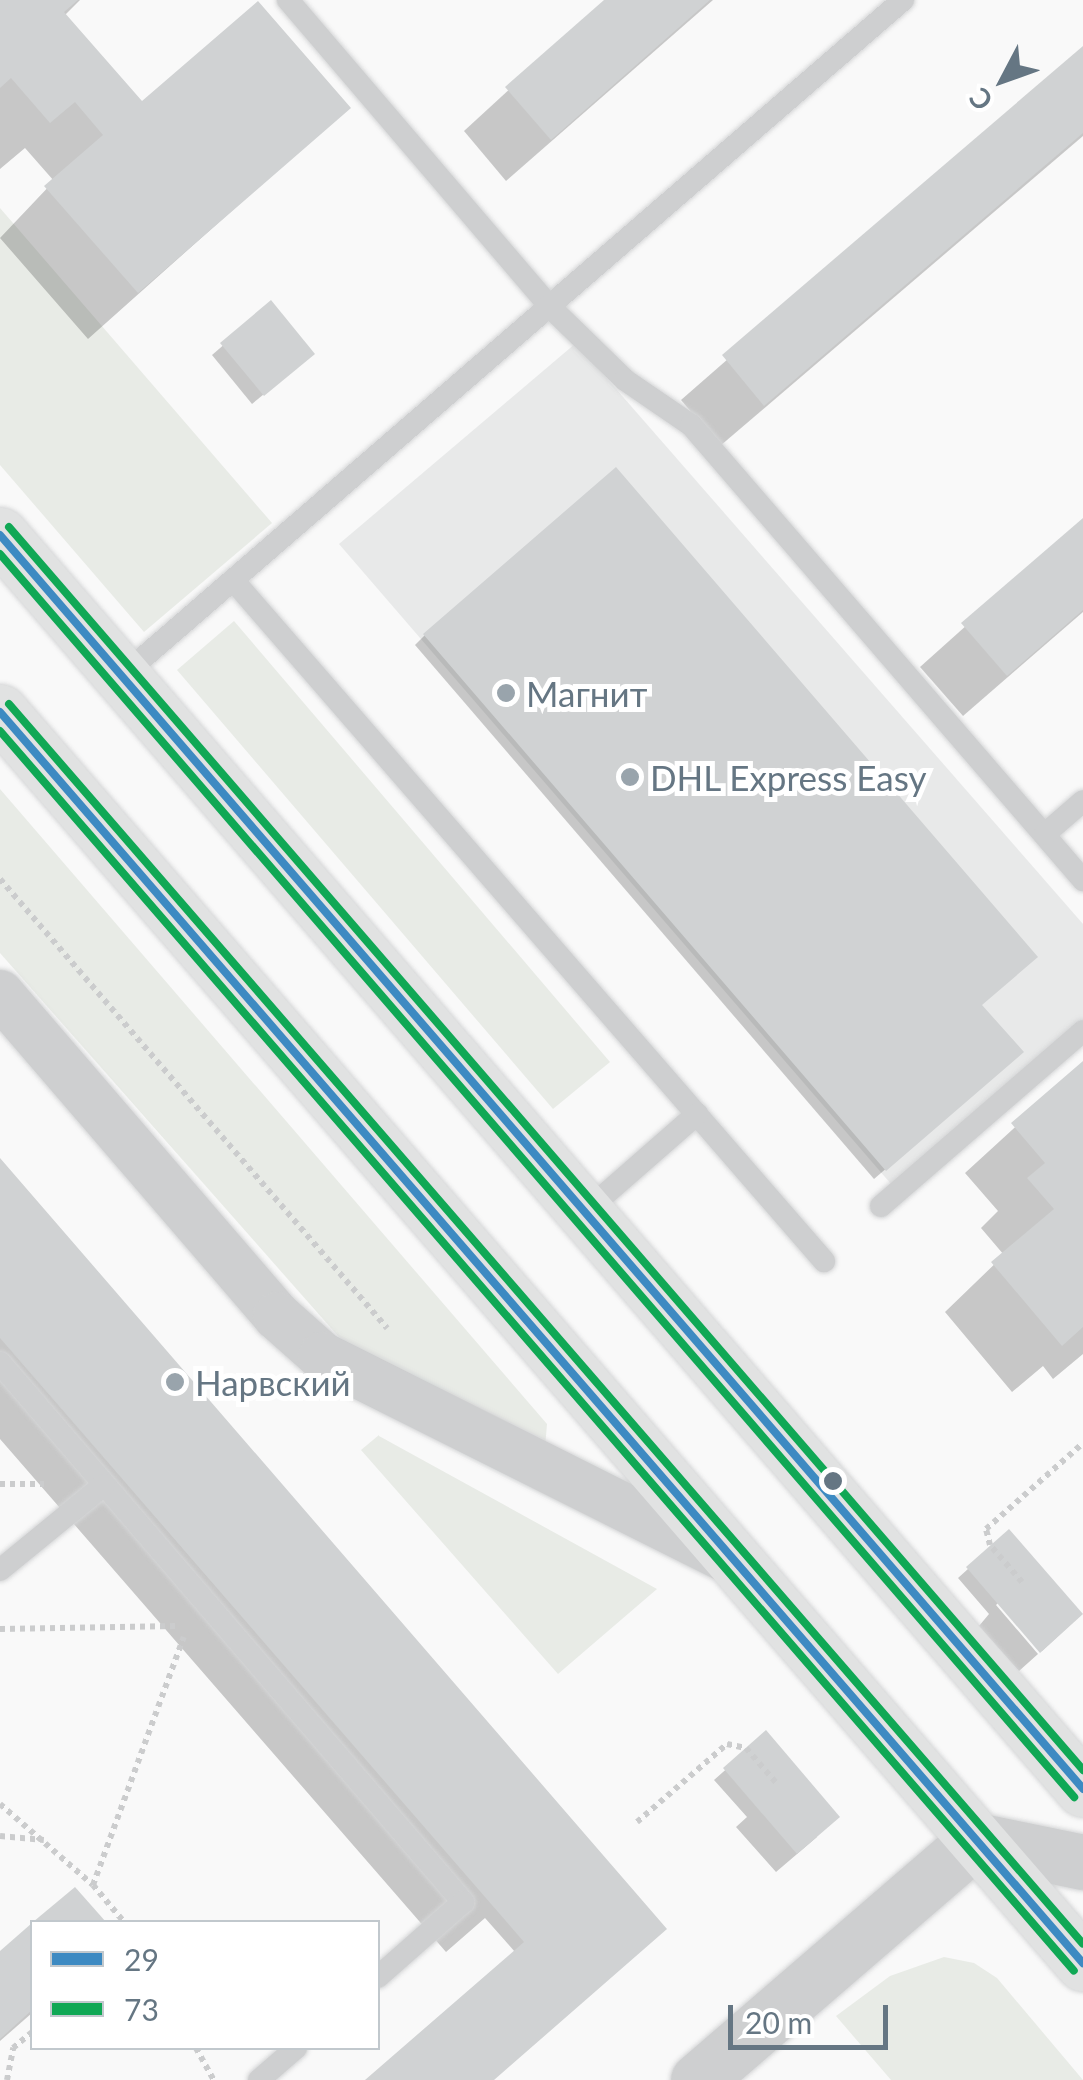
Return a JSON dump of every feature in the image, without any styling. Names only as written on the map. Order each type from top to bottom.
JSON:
[{"type":"main road","points":[[0,535],[1083,1789]]},
{"type":"main road","points":[[0,712],[976,1840],[1080,1954]]},
{"type":"street","points":[[0,994],[278,1316],[322,1356],[366,1384],[737,1564]]},
{"type":"street","points":[[698,2080],[976,1840],[1083,1862]]},
{"type":"lane","points":[[288,0],[549,306],[625,380],[691,425],[1083,880]]},
{"type":"lane","points":[[122,676],[903,0]]},
{"type":"lane","points":[[234,580],[824,1261]]},
{"type":"lane","points":[[1044,834],[1083,801]]},
{"type":"lane","points":[[882,1206],[1083,1032]]},
{"type":"lane","points":[[585,1212],[697,1114]]},
{"type":"lane","points":[[0,1362],[463,1902],[380,1974]]},
{"type":"lane","points":[[0,1570],[104,1484]]},
{"type":"lane","points":[[259,2080],[294,2050]]},
{"type":"path","points":[[0,879],[400,1344]]},
{"type":"path","points":[[1022,1582],[990,1545],[986,1529],[1081,1445]]},
{"type":"path","points":[[0,1628],[188,1626],[93,1885]]},
{"type":"path","points":[[637,1822],[727,1744],[746,1748],[778,1785]]},
{"type":"path","points":[[0,1804],[93,1885],[122,1920]]},
{"type":"path","points":[[0,1836],[44,1840]]},
{"type":"path","points":[[7,2080],[14,2048],[30,2034]]},
{"type":"path","points":[[197,2050],[214,2080]]},
{"type":"shaded area","points":[[0,208],[272,523],[144,632],[0,465]]},
{"type":"shaded area","points":[[576,343],[1083,924],[1083,1021],[891,1184],[339,544]]},
{"type":"shaded area","points":[[234,621],[610,1062],[553,1109],[177,670]]},
{"type":"shaded area","points":[[0,789],[547,1424],[545,1448],[379,1367],[338,1336],[0,953]]},
{"type":"shaded area","points":[[379,1435],[657,1589],[558,1674],[361,1450]]},
{"type":"shaded area","points":[[944,1957],[974,1963],[997,1978],[1083,2080],[891,2080],[836,2016],[890,1976]]},
{"type":"building","points":[[0,0],[78,0],[64,12],[142,101],[258,1],[351,108],[138,293],[44,186],[103,135],[75,102],[50,123],[11,78],[0,88]]},
{"type":"building","points":[[604,0],[710,0],[551,140],[505,87]]},
{"type":"building","points":[[1083,46],[1083,133],[764,406],[722,355]]},
{"type":"building","points":[[271,300],[315,354],[264,396],[220,343]]},
{"type":"building","points":[[616,467],[1038,957],[982,1005],[1024,1052],[886,1171],[423,634]]},
{"type":"building","points":[[1083,518],[1083,610],[1007,676],[961,623]]},
{"type":"building","points":[[1083,1061],[1083,1327],[1062,1346],[991,1262],[1054,1209],[1027,1178],[1045,1163],[1011,1123]]},
{"type":"building","points":[[0,1158],[667,1929],[494,2080],[365,2080],[524,1942],[0,1338]]},
{"type":"building","points":[[1009,1529],[1083,1614],[1040,1653],[966,1567]]},
{"type":"building","points":[[766,1730],[840,1817],[797,1854],[723,1768]]},
{"type":"building","points":[[75,1887],[104,1920],[35,1920]]},
{"type":"building","points":[[30,1925],[30,2012],[0,2039],[0,1951]]},
{"type":"transit line","points":[[9,527],[1083,1770]]},
{"type":"transit line","name":"29","points":[[0,535],[1083,1789]]},
{"type":"transit line","name":"73","points":[[0,554],[1074,1797]]},
{"type":"transit line","points":[[9,704],[1083,1944]]},
{"type":"transit line","name":"29","points":[[0,712],[1083,1963]]},
{"type":"transit line","name":"73","points":[[0,731],[1074,1971]]},
{"type":"place","name":"Магнит","points":[[506,693]]},
{"type":"place","name":"DHL Express Easy","points":[[630,777]]},
{"type":"place","name":"Нарвский","points":[[175,1382]]}]
